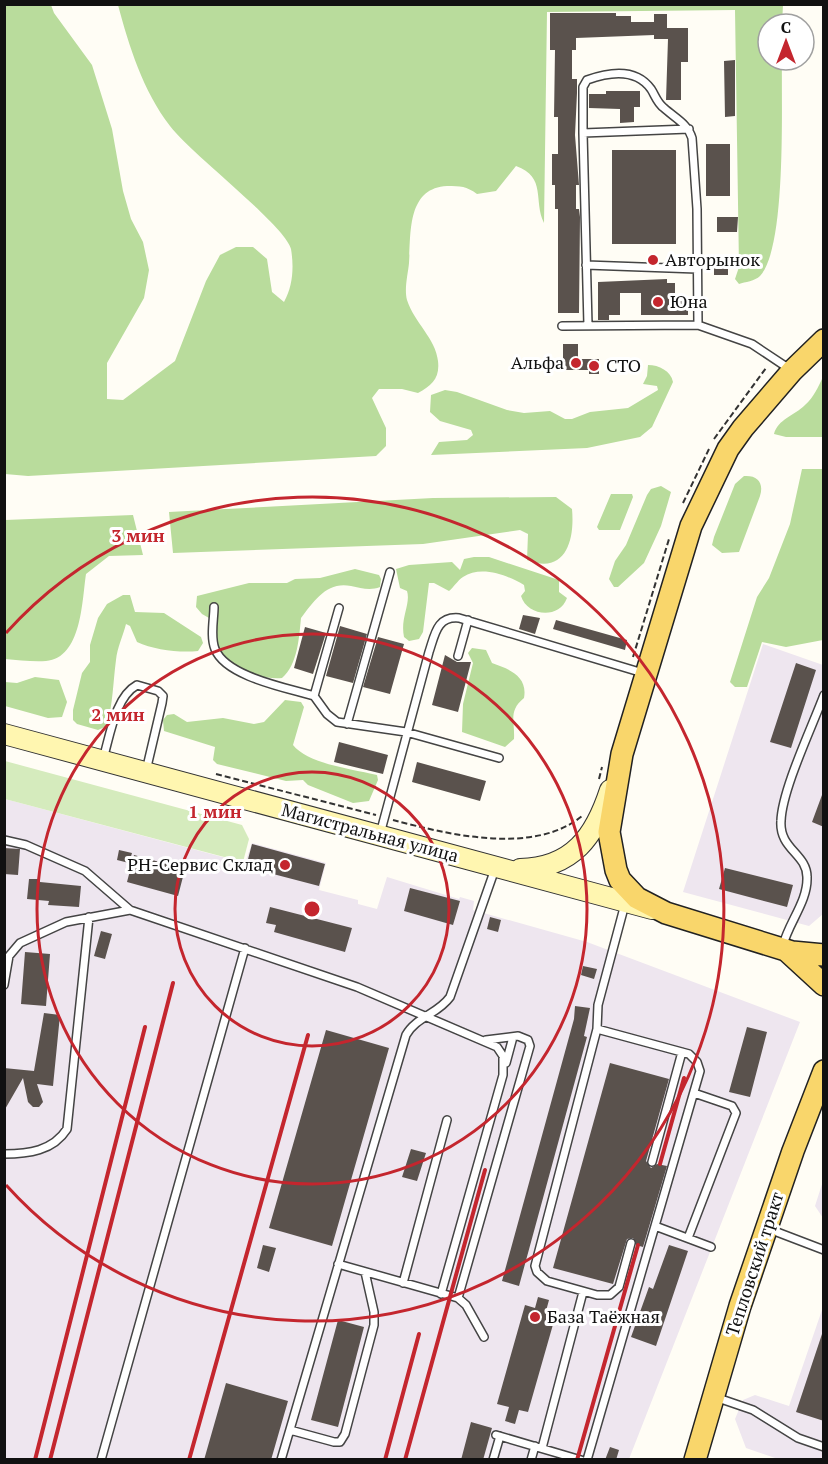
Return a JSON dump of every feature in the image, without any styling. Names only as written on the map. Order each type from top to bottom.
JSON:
[{"type":"main road","points":[[496,866],[532,869],[561,860],[589,837],[597,824],[613,757],[638,671],[691,525],[710,484],[743,428],[792,371],[824,340]]},
{"type":"main road","name":"Магистральная улица","points":[[4,734],[146,773],[382,827],[496,866],[666,913]]},
{"type":"main road","points":[[613,757],[610,817],[612,858],[628,890],[637,898],[666,913],[792,952],[824,954]]},
{"type":"main road","points":[[782,948],[824,947]]},
{"type":"main road","points":[[782,948],[805,965],[824,985]]},
{"type":"main road","name":"Тепловский тракт","points":[[698,1457],[714,1396],[766,1228],[824,1071]]},
{"type":"lane","points":[[588,326],[583,87],[587,80],[601,75],[633,74],[642,78],[660,106],[689,129],[692,138],[697,209],[698,324]]},
{"type":"lane","points":[[583,133],[689,129]]},
{"type":"lane","points":[[586,265],[697,269]]},
{"type":"lane","points":[[562,326],[698,324],[752,344],[792,371]]},
{"type":"lane","points":[[347,724],[390,572]]},
{"type":"lane","points":[[214,607],[214,646],[223,659],[247,675],[314,696],[331,719],[347,724],[406,732],[499,758]]},
{"type":"lane","points":[[314,696],[339,608]]},
{"type":"lane","points":[[382,827],[406,732],[439,624],[452,617],[468,620],[638,671]]},
{"type":"lane","points":[[458,656],[468,620]]},
{"type":"lane","points":[[102,762],[123,699],[129,689],[137,685],[158,691],[163,696],[146,773]]},
{"type":"lane","points":[[782,948],[803,900],[807,875],[805,866],[783,839],[783,806],[824,695]]},
{"type":"lane","points":[[4,840],[26,845],[85,871],[130,909],[357,987],[484,1041],[501,1051],[504,1062],[503,1075]]},
{"type":"lane","points":[[281,1460],[406,1035],[415,1023],[441,1007],[450,997],[496,866]]},
{"type":"lane","points":[[626,902],[602,987],[597,1029],[535,1266],[537,1272],[547,1281],[605,1296],[615,1292],[631,1243]]},
{"type":"lane","points":[[4,985],[9,956],[20,943],[66,922],[130,909]]},
{"type":"lane","points":[[4,1154],[22,1154],[45,1148],[56,1142],[67,1129],[89,917]]},
{"type":"lane","points":[[101,1460],[245,948]]},
{"type":"lane","points":[[587,1460],[694,1093],[699,1066],[693,1057],[682,1052],[597,1029]]},
{"type":"lane","points":[[441,1294],[513,1037]]},
{"type":"lane","points":[[458,1298],[530,1046],[524,1037],[484,1041]]},
{"type":"lane","points":[[652,1162],[682,1052]]},
{"type":"lane","points":[[688,1238],[736,1113],[732,1106],[694,1093]]},
{"type":"lane","points":[[403,1283],[447,1120]]},
{"type":"lane","points":[[656,1226],[711,1247]]},
{"type":"lane","points":[[766,1228],[824,1250]]},
{"type":"lane","points":[[338,1264],[458,1298],[466,1305],[484,1337]]},
{"type":"lane","points":[[290,1430],[334,1442],[340,1442],[345,1434],[374,1325],[374,1312],[365,1272]]},
{"type":"lane","points":[[531,1460],[539,1447],[583,1292]]},
{"type":"lane","points":[[714,1396],[753,1410],[798,1438],[824,1447]]},
{"type":"lane","points":[[493,1460],[498,1436],[581,1460]]},
{"type":"path","points":[[682,505],[717,433],[766,368]]},
{"type":"path","points":[[638,671],[670,535]]},
{"type":"path","points":[[598,783],[613,757]]},
{"type":"path","points":[[206,772],[382,827],[449,835],[496,839],[542,833],[569,824],[583,815]]},
{"type":"shaded area","points":[[763,644],[823,665],[823,914],[809,926],[683,892]]},
{"type":"shaded area","points":[[5,799],[245,863],[252,843],[326,863],[319,890],[358,900],[358,904],[377,909],[387,877],[459,899],[460,897],[474,901],[473,910],[587,942],[800,1022],[629,1459],[5,1460]]},
{"type":"shaded area","points":[[823,1181],[823,1218],[815,1206]]},
{"type":"shaded area","points":[[823,1307],[823,1459],[778,1459],[746,1448],[735,1419],[743,1400],[755,1395],[789,1406]]},
{"type":"green space","points":[[4,5],[51,5],[54,13],[92,65],[112,129],[123,191],[131,219],[143,242],[149,270],[144,298],[107,363],[107,399],[123,400],[175,361],[206,281],[220,255],[236,247],[253,247],[267,259],[272,292],[284,302],[291,283],[292,263],[291,249],[273,224],[197,154],[160,112],[138,68],[118,5],[783,5],[783,12],[756,12],[756,72],[782,72],[779,207],[769,260],[760,276],[739,284],[735,279],[739,267],[735,10],[547,12],[544,223],[536,183],[532,176],[516,166],[496,191],[477,194],[463,187],[447,186],[434,189],[424,195],[418,203],[411,226],[406,296],[410,308],[433,345],[438,361],[438,372],[431,384],[418,393],[402,389],[379,389],[372,398],[386,428],[386,446],[376,456],[28,476],[5,474]]},
{"type":"green space","points":[[648,365],[664,369],[673,382],[652,427],[640,437],[587,448],[431,455],[439,442],[467,440],[473,435],[471,430],[440,421],[430,412],[431,395],[445,390],[457,392],[507,410],[524,413],[550,411],[565,419],[572,419],[590,412],[628,408],[658,390],[657,386],[643,384],[647,376]]},
{"type":"green space","points":[[823,377],[823,437],[786,437],[774,434],[783,421],[808,402]]},
{"type":"green space","points":[[802,469],[823,469],[823,640],[786,647],[762,642],[747,687],[735,687],[730,682],[757,597],[769,578],[790,524]]},
{"type":"green space","points":[[744,476],[756,478],[759,481],[760,496],[739,552],[722,553],[712,545],[714,537],[735,484]]},
{"type":"green space","points":[[661,486],[671,492],[661,526],[644,563],[618,587],[614,587],[609,579],[615,561],[626,545],[647,495],[651,489]]},
{"type":"green space","points":[[611,494],[632,494],[633,497],[620,530],[599,530],[597,527]]},
{"type":"green space","points":[[556,497],[572,509],[572,533],[565,552],[559,559],[550,563],[527,560],[528,534],[520,530],[423,544],[173,553],[169,512],[433,498]]},
{"type":"green space","points":[[133,515],[143,555],[109,556],[86,574],[78,626],[67,650],[58,657],[46,661],[5,659],[5,520]]},
{"type":"green space","points":[[489,557],[559,580],[559,592],[567,598],[557,610],[543,613],[524,603],[521,596],[525,591],[524,585],[494,573],[470,573],[459,580],[449,591],[434,583],[429,583],[423,632],[419,639],[409,641],[404,637],[403,624],[408,596],[407,591],[400,588],[396,569],[409,565],[452,562],[460,570],[464,559]]},
{"type":"green space","points":[[355,569],[379,575],[380,587],[369,589],[342,585],[328,589],[322,594],[301,618],[295,658],[282,678],[256,675],[231,663],[218,647],[216,622],[202,614],[196,607],[197,596],[249,583],[287,583],[295,579],[320,578]]},
{"type":"green space","points":[[123,595],[130,595],[135,612],[164,613],[201,637],[203,643],[198,651],[191,652],[159,649],[137,642],[130,626],[126,624],[117,656],[107,726],[98,730],[77,724],[73,720],[73,710],[82,673],[90,662],[90,645],[98,618],[107,604]]},
{"type":"green space","points":[[472,648],[486,650],[492,663],[516,674],[523,684],[524,698],[516,707],[513,717],[514,739],[505,747],[462,732],[463,704],[473,663],[468,653]]},
{"type":"green space","points":[[35,677],[59,680],[67,702],[62,717],[48,718],[5,706],[5,682],[17,683]]},
{"type":"green space","points":[[285,700],[301,702],[304,707],[293,745],[300,751],[331,765],[377,775],[378,780],[369,801],[353,803],[308,785],[303,780],[286,781],[217,764],[213,760],[215,747],[164,731],[163,720],[167,715],[174,714],[187,722],[223,718],[254,724],[264,722]]},
{"type":"green space","points":[[5,761],[242,825],[249,839],[243,862],[5,799]]},
{"type":"building","points":[[550,13],[616,13],[616,16],[631,16],[631,22],[654,22],[654,14],[667,14],[667,28],[688,28],[688,62],[681,62],[681,100],[666,100],[668,39],[654,39],[654,35],[576,38],[576,50],[572,50],[572,79],[577,79],[575,135],[579,185],[576,185],[576,209],[579,209],[580,217],[579,313],[558,313],[558,209],[555,209],[555,185],[552,185],[552,154],[558,154],[558,117],[554,117],[555,50],[550,50]]},
{"type":"building","points":[[735,60],[735,116],[725,117],[724,61]]},
{"type":"building","points":[[606,91],[640,91],[640,107],[634,107],[634,122],[620,123],[620,109],[589,108],[589,94],[606,94]]},
{"type":"building","points":[[706,144],[730,144],[730,196],[706,196]]},
{"type":"building","points":[[612,150],[676,150],[676,244],[612,244]]},
{"type":"building","points":[[717,217],[738,217],[737,232],[717,232]]},
{"type":"building","points":[[714,262],[728,262],[728,275],[714,275]]},
{"type":"building","points":[[667,279],[667,283],[675,283],[675,301],[688,301],[688,315],[641,315],[641,293],[620,293],[620,315],[609,315],[609,320],[598,320],[598,282]]},
{"type":"building","points":[[563,344],[578,344],[578,359],[599,359],[599,374],[589,374],[589,370],[563,370]]},
{"type":"building","points":[[523,615],[540,618],[535,634],[519,629]]},
{"type":"building","points":[[556,620],[627,640],[625,650],[553,629]]},
{"type":"building","points":[[340,626],[367,634],[353,683],[326,676]]},
{"type":"building","points":[[305,627],[326,633],[313,674],[294,668]]},
{"type":"building","points":[[378,637],[404,644],[390,694],[363,687]]},
{"type":"building","points":[[445,655],[457,662],[471,662],[458,712],[432,705]]},
{"type":"building","points":[[796,663],[816,670],[791,748],[770,742]]},
{"type":"building","points":[[339,742],[388,755],[383,774],[334,762]]},
{"type":"building","points":[[417,762],[486,781],[480,801],[412,782]]},
{"type":"building","points":[[822,795],[824,795],[824,827],[812,822]]},
{"type":"building","name":"РН-Сервис Cклад","points":[[252,844],[325,864],[319,886],[246,867]]},
{"type":"building","points":[[4,848],[20,849],[18,875],[4,874]]},
{"type":"building","points":[[119,850],[132,853],[129,863],[117,860]]},
{"type":"building","points":[[134,855],[185,869],[178,896],[127,882]]},
{"type":"building","points":[[725,868],[793,885],[787,907],[719,889]]},
{"type":"building","points":[[29,879],[81,886],[79,907],[48,905],[49,901],[27,899]]},
{"type":"building","points":[[410,888],[460,901],[453,925],[404,911]]},
{"type":"building","points":[[270,907],[352,928],[345,952],[274,932],[276,925],[266,923]]},
{"type":"building","points":[[490,917],[501,920],[498,932],[487,929]]},
{"type":"building","points":[[101,931],[112,934],[105,959],[94,956]]},
{"type":"building","points":[[25,952],[50,954],[46,1006],[21,1004]]},
{"type":"building","points":[[583,966],[597,969],[594,979],[581,975]]},
{"type":"building","points":[[575,1006],[590,1008],[584,1036],[587,1037],[519,1286],[502,1281],[574,1019]]},
{"type":"building","points":[[44,1013],[60,1015],[53,1086],[37,1084],[43,1102],[39,1107],[33,1107],[28,1102],[23,1078],[4,1111],[4,1068],[34,1071]]},
{"type":"building","points":[[747,1027],[767,1032],[750,1097],[729,1092]]},
{"type":"building","points":[[326,1030],[389,1048],[332,1246],[269,1228]]},
{"type":"building","points":[[610,1063],[669,1079],[646,1161],[651,1168],[657,1164],[667,1166],[643,1247],[636,1245],[633,1238],[627,1239],[613,1284],[553,1268]]},
{"type":"building","points":[[411,1149],[426,1153],[417,1181],[402,1177]]},
{"type":"building","points":[[263,1245],[276,1248],[269,1272],[257,1268]]},
{"type":"building","points":[[669,1245],[688,1251],[656,1346],[631,1337],[649,1287],[653,1289]]},
{"type":"building","points":[[538,1297],[549,1300],[546,1311],[556,1314],[528,1412],[519,1410],[515,1424],[505,1421],[509,1407],[497,1404],[525,1305],[535,1308]]},
{"type":"building","points":[[338,1320],[364,1327],[338,1427],[311,1420]]},
{"type":"building","points":[[822,1334],[824,1335],[824,1421],[796,1412]]},
{"type":"building","points":[[226,1383],[288,1401],[271,1460],[204,1460]]},
{"type":"building","points":[[471,1422],[492,1428],[483,1460],[461,1460]]},
{"type":"building","points":[[610,1447],[619,1450],[616,1460],[605,1460]]},
{"type":"railway","points":[[50,1460],[173,983]]},
{"type":"railway","points":[[35,1460],[145,1027]]},
{"type":"railway","points":[[189,1460],[308,1035]]},
{"type":"railway","points":[[660,1164],[684,1078]]},
{"type":"railway","points":[[405,1460],[485,1170]]},
{"type":"railway","points":[[577,1460],[638,1245]]},
{"type":"railway","points":[[385,1460],[419,1334]]},
{"type":"place","name":"Авторынок","points":[[653,260]]},
{"type":"place","name":"Юна","points":[[658,302]]},
{"type":"place","name":"Альфа","points":[[576,363]]},
{"type":"place","name":"СТО","points":[[594,366]]},
{"type":"place","name":"РН-Сервис Cклад","points":[[285,865]]},
{"type":"place","name":"База Таёжная","points":[[535,1317]]}]
